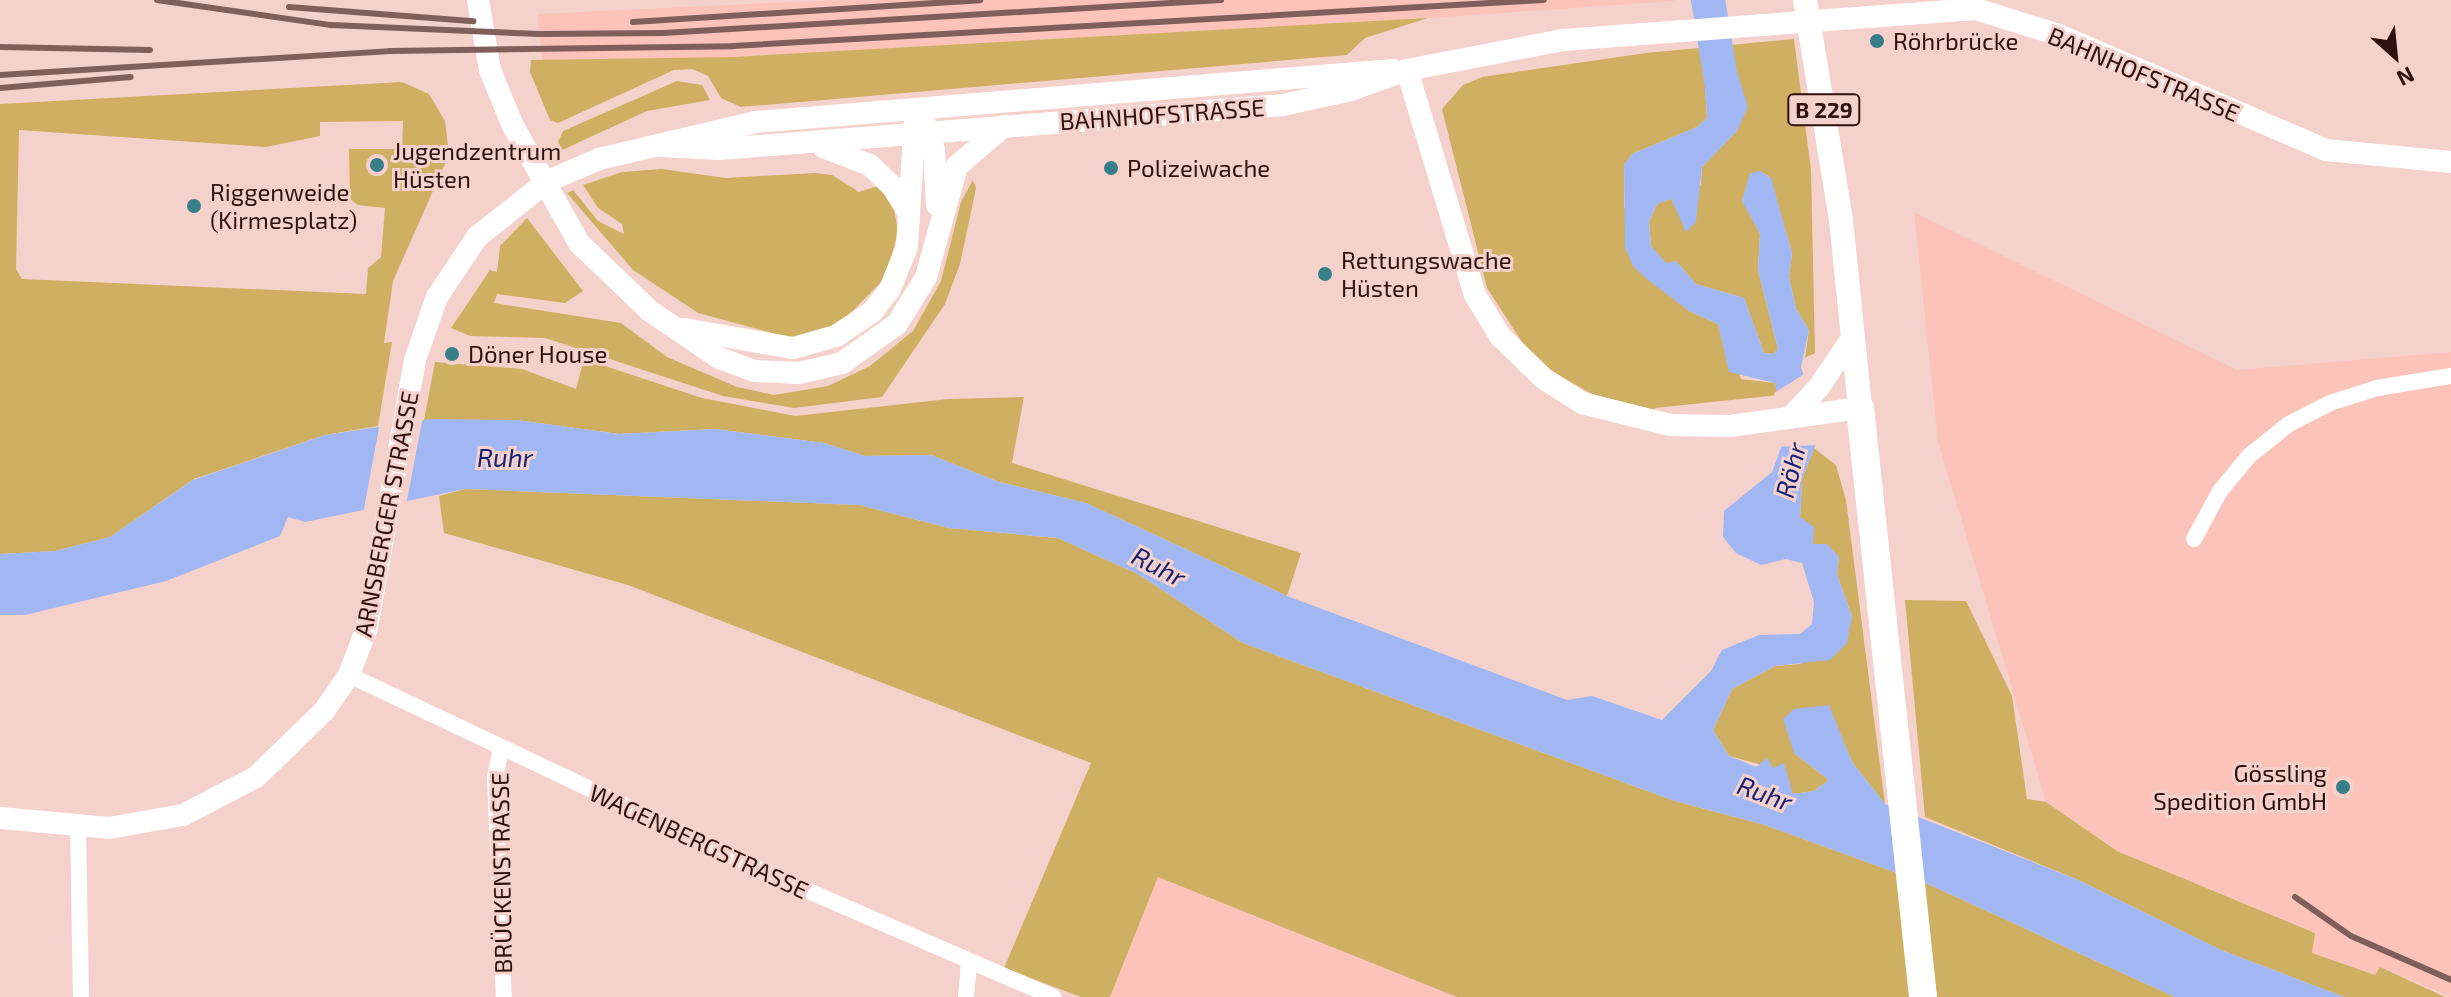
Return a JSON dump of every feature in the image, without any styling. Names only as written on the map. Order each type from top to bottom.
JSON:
[{"type":"highway","points":[[1860,408],[1923,997]]},
{"type":"main road","name":"B 229","points":[[1805,0],[1839,207],[1860,408]]},
{"type":"street","points":[[478,0],[490,70],[523,150],[556,210],[609,277],[719,358],[755,371],[799,373],[842,363],[882,338],[907,311],[926,277],[957,166],[1005,126]]},
{"type":"street","name":"BAHNHOFSTRASSE","points":[[921,132],[1283,105],[1351,90],[1407,70],[1563,40],[1672,29],[1976,9],[1998,12],[2294,139],[2380,158],[2451,162]]},
{"type":"street","name":"BAHNHOFSTRASSE","points":[[918,106],[1157,91],[1353,70],[1407,70]]},
{"type":"street","points":[[1407,70],[1468,277],[1500,336],[1543,378],[1582,403],[1670,425],[1730,426],[1860,408]]},
{"type":"street","points":[[918,106],[939,226]]},
{"type":"street","name":"ARNSBERGER STRASSE","points":[[0,818],[78,827],[161,821],[221,798],[297,741],[349,675],[367,627],[415,360],[427,320],[454,267],[509,208],[583,164],[660,146],[722,126],[918,106]]},
{"type":"street","points":[[675,327],[779,348],[818,343],[847,331],[890,289],[907,247],[921,132]]},
{"type":"street","name":"ARNSBERGER STRASSE","points":[[660,146],[720,149],[921,132]]},
{"type":"street","name":"ARNSBERGER STRASSE","points":[[802,143],[849,153],[870,165],[892,186],[909,215]]},
{"type":"street","points":[[1790,418],[1819,387],[1852,338]]},
{"type":"street","points":[[2194,539],[2220,491],[2249,456],[2289,424],[2330,403],[2377,388],[2451,376]]},
{"type":"street","name":"WAGENBERGSTRASSE","points":[[349,675],[501,749],[969,964],[1053,997]]},
{"type":"street","name":"BRÜCKENSTRASSE","points":[[501,749],[495,777],[504,997]]},
{"type":"street","points":[[78,827],[81,997]]},
{"type":"street","points":[[966,997],[969,964]]},
{"type":"shaded area","points":[[834,0],[1674,1],[1230,32],[733,57],[543,61],[537,14]]},
{"type":"shaded area","points":[[1428,18],[1365,38],[1347,55],[741,107],[721,98],[708,76],[692,69],[674,70],[558,123],[550,120],[530,72],[531,60],[733,57]]},
{"type":"shaded area","points":[[1794,39],[1811,170],[1815,353],[1805,358],[1809,330],[1796,309],[1789,277],[1792,253],[1770,177],[1760,171],[1742,200],[1760,234],[1758,270],[1778,349],[1773,354],[1764,353],[1744,298],[1696,284],[1676,261],[1666,264],[1651,246],[1649,222],[1657,204],[1701,185],[1702,167],[1737,131],[1703,52],[1707,118],[1697,127],[1632,154],[1624,165],[1624,207],[1665,291],[1689,311],[1718,324],[1741,379],[1775,383],[1779,395],[1655,408],[1654,412],[1608,403],[1553,372],[1526,348],[1487,288],[1442,109],[1463,85],[1482,77],[1646,53]]},
{"type":"shaded area","points":[[677,81],[702,85],[710,100],[647,111],[562,150],[558,142],[563,131]]},
{"type":"shaded area","points":[[402,82],[429,94],[445,121],[449,155],[393,281],[384,343],[392,342],[378,426],[325,435],[194,479],[110,537],[55,551],[0,554],[0,104]],"holes":[[[403,121],[402,149],[349,149],[350,199],[358,205],[385,208],[381,257],[368,268],[366,294],[22,279],[16,269],[19,130],[266,147],[320,136],[320,122]]]},
{"type":"shaded area","points":[[662,169],[726,178],[815,173],[832,175],[859,192],[878,186],[893,205],[898,231],[886,277],[841,323],[791,338],[698,313],[633,270],[567,193],[573,190],[598,221],[624,234],[622,224],[598,208],[583,185],[622,172]]},
{"type":"shaded area","points":[[973,180],[976,188],[960,264],[945,304],[882,397],[794,408],[723,396],[545,338],[470,336],[451,328],[490,270],[497,272],[500,246],[527,218],[583,291],[565,303],[497,294],[494,303],[621,323],[667,357],[737,387],[774,395],[828,386],[870,366],[913,331],[941,281],[961,202]]},
{"type":"shaded area","points":[[1914,212],[2237,370],[2451,352],[2451,997],[2381,967],[2376,975],[2311,953],[2314,932],[2117,851],[2046,802],[1938,442]]},
{"type":"shaded area","points":[[584,359],[702,398],[795,416],[948,399],[1024,397],[1012,463],[1301,553],[1287,596],[1086,503],[999,482],[931,455],[865,456],[824,443],[715,429],[619,434],[517,420],[424,420],[435,362],[522,369],[576,389]]},
{"type":"shaded area","points":[[1814,448],[1836,465],[1846,500],[1885,804],[1852,762],[1828,705],[1794,753],[1829,780],[1814,791],[1793,794],[1773,768],[1729,756],[1713,730],[1732,689],[1775,666],[1800,664],[1852,617],[1837,574],[1839,557],[1812,545],[1800,518],[1802,480]]},
{"type":"shaded area","points":[[465,489],[859,505],[949,528],[1058,538],[1138,574],[1243,643],[1675,801],[1765,825],[1930,885],[2175,997],[1457,997],[1158,877],[1110,997],[1081,997],[1004,968],[1091,763],[628,585],[444,533],[439,496]]},
{"type":"shaded area","points":[[1905,600],[1966,601],[2012,696],[2027,799],[2046,802],[2117,851],[2315,933],[2312,953],[2375,975],[2380,967],[2445,997],[2344,997],[2221,950],[2076,879],[1925,817]]},
{"type":"shaded area","points":[[1158,876],[1457,997],[1110,997]]},
{"type":"water","name":"Ruhr","points":[[1703,52],[1731,53],[1748,107],[1737,131],[1702,167],[1696,222],[1686,232],[1671,199],[1657,204],[1649,222],[1651,246],[1666,263],[1676,261],[1696,284],[1744,298],[1764,353],[1773,354],[1778,349],[1758,270],[1760,234],[1742,201],[1750,173],[1760,171],[1771,178],[1792,253],[1789,277],[1796,309],[1809,330],[1801,367],[1820,433],[1802,480],[1800,517],[1814,527],[1813,544],[1827,544],[1839,557],[1837,574],[1852,617],[1847,643],[1830,660],[1775,666],[1732,689],[1713,730],[1729,756],[1756,767],[1767,758],[1773,768],[1784,763],[1793,794],[1814,791],[1829,780],[1794,753],[1783,719],[1794,709],[1829,705],[1852,762],[1885,804],[2076,879],[2221,950],[2344,997],[2175,997],[1930,885],[1765,825],[1675,801],[1243,643],[1138,574],[1058,538],[949,528],[859,505],[465,489],[305,522],[288,517],[280,536],[166,581],[25,615],[0,615],[0,554],[55,551],[110,537],[193,480],[325,435],[431,419],[517,420],[619,434],[715,429],[824,443],[865,456],[931,455],[999,482],[1086,503],[1287,596],[1567,700],[1592,696],[1662,720],[1711,671],[1722,650],[1759,635],[1800,634],[1812,624],[1814,602],[1802,563],[1786,559],[1761,565],[1736,553],[1723,537],[1724,511],[1772,472],[1785,437],[1775,383],[1729,372],[1718,324],[1689,311],[1648,280],[1633,266],[1625,247],[1624,165],[1632,154],[1697,127],[1707,118]]},
{"type":"pier","points":[[1806,373],[1822,400],[1824,433],[1819,445],[1775,447],[1781,436],[1774,393]]},
{"type":"pier","points":[[423,416],[406,506],[363,514],[380,422]]},
{"type":"waterway","name":"Röhr","points":[[1708,0],[1724,98]]},
{"type":"railway","points":[[157,0],[331,25],[539,34],[663,33],[1221,0]]},
{"type":"railway","points":[[633,22],[980,0]]},
{"type":"railway","points":[[0,75],[390,51],[733,46],[1544,0]]},
{"type":"railway","points":[[289,7],[473,21]]},
{"type":"railway","points":[[0,47],[150,50]]},
{"type":"railway","points":[[0,88],[131,77]]},
{"type":"railway","points":[[2295,897],[2351,936],[2451,980]]},
{"type":"place","name":"Röhrbrücke","points":[[1877,41]]},
{"type":"place","name":"Jugendzentrum Hüsten","points":[[377,165]]},
{"type":"place","name":"Polizeiwache","points":[[1111,168]]},
{"type":"place","name":"Riggenweide (Kirmesplatz)","points":[[194,206]]},
{"type":"place","name":"Rettungswache Hüsten","points":[[1325,274]]},
{"type":"place","name":"Döner House","points":[[452,354]]},
{"type":"place","name":"Gössling Spedition GmbH","points":[[2343,787]]}]
